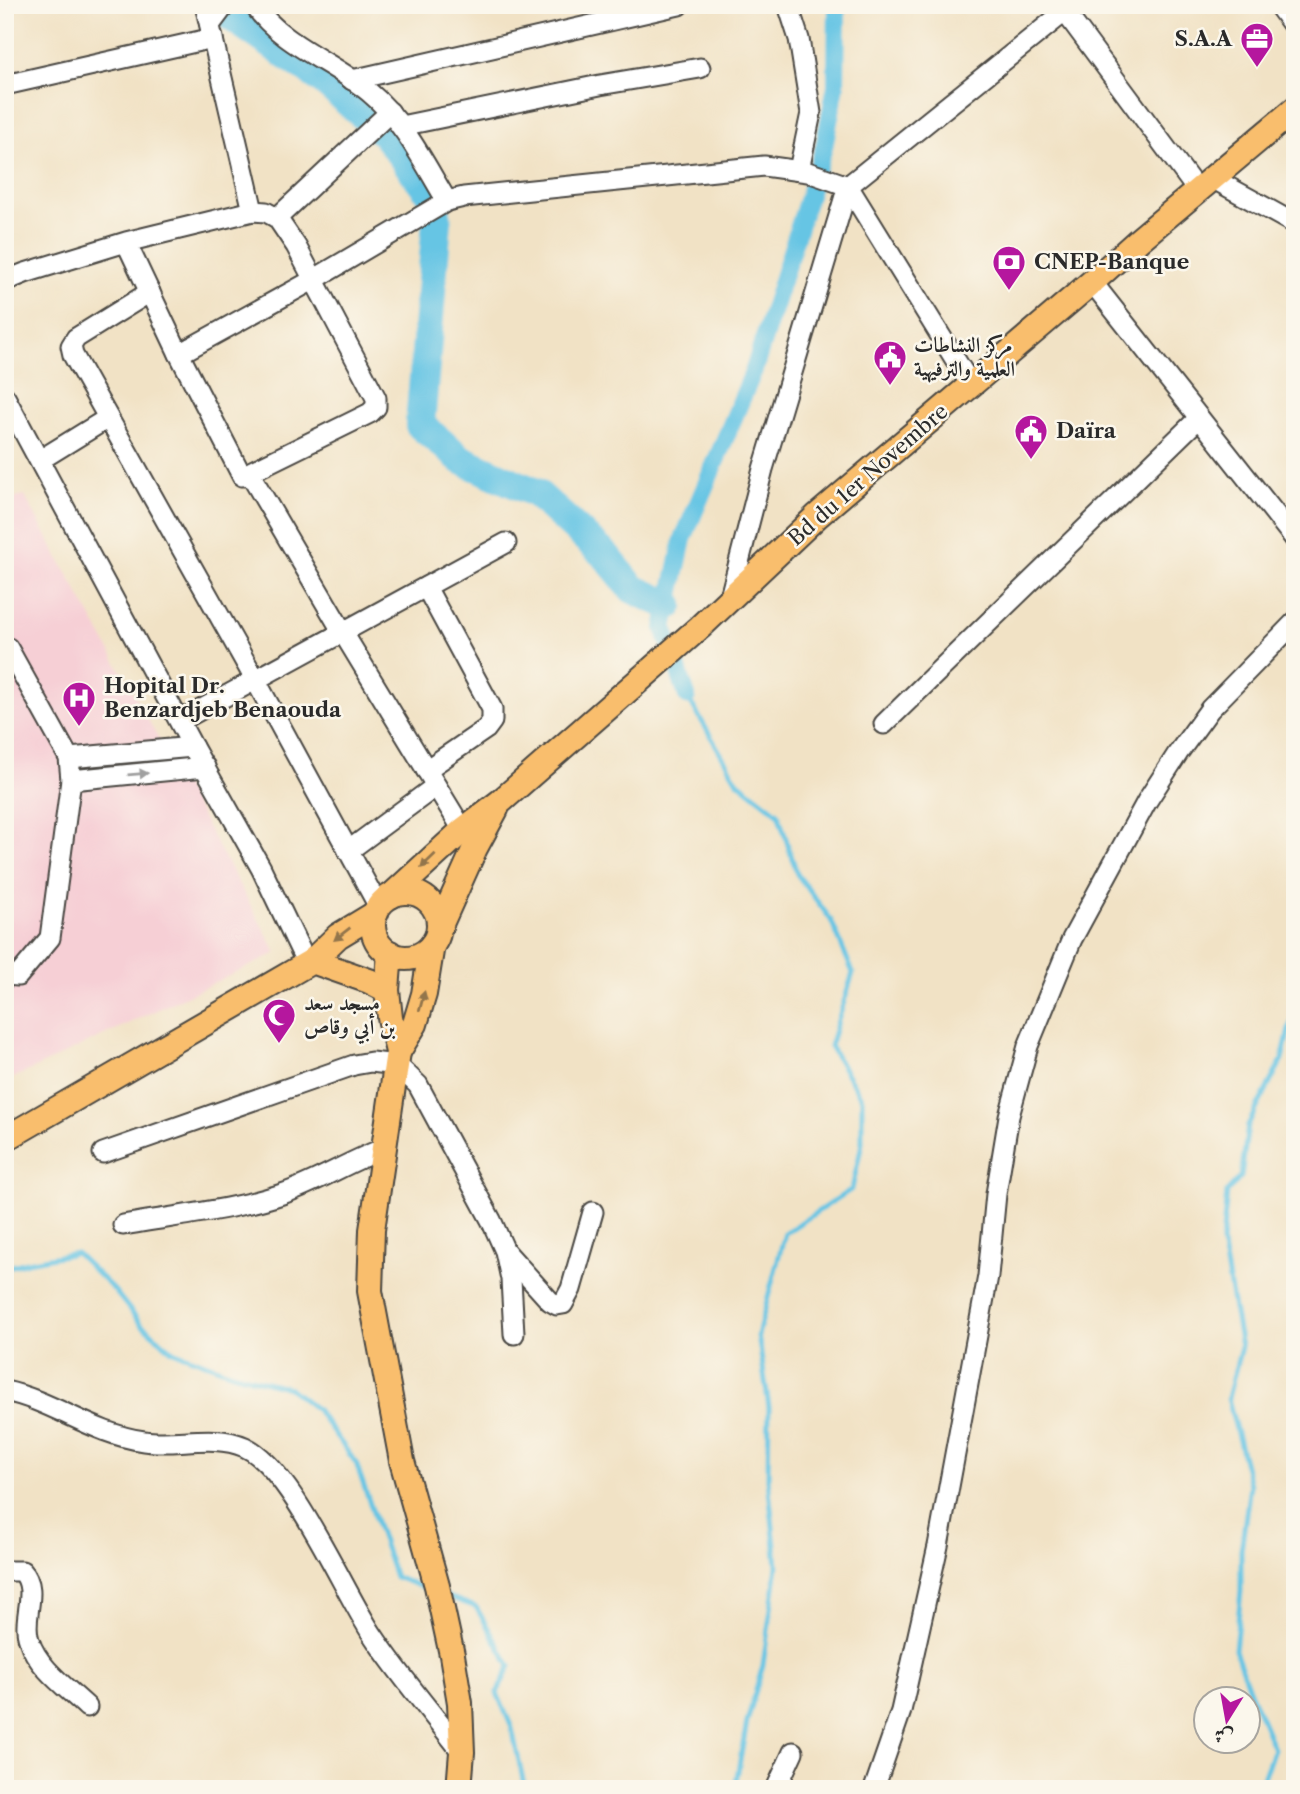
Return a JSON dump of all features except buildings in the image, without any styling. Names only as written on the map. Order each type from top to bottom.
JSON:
[{"type":"main road","name":"Bd du 1er Novembre","points":[[5,1139],[309,962],[338,936],[382,905],[463,830],[500,802],[700,626],[817,516],[1295,109]]},
{"type":"main road","points":[[458,1789],[462,1752],[460,1703],[452,1656],[437,1586],[402,1461],[370,1291],[372,1230],[398,1058],[415,1024],[424,994],[436,937],[438,919],[429,901],[411,893],[382,905],[373,923],[379,944],[388,953],[408,958],[420,955],[436,937],[475,848],[500,802]]},
{"type":"main road","points":[[309,962],[346,965],[362,963],[388,953]]},
{"type":"main road","points":[[388,953],[387,990],[398,1058]]},
{"type":"main road","points":[[309,962],[369,981],[387,990]]},
{"type":"street","points":[[254,5],[282,36],[352,80],[385,122],[440,205]]},
{"type":"street","points":[[352,80],[679,5]]},
{"type":"street","points":[[788,5],[799,39],[811,113],[803,171]]},
{"type":"street","points":[[1278,5],[1295,27]]},
{"type":"street","points":[[730,597],[763,469],[848,186],[1066,7],[1205,184],[1295,224]]},
{"type":"street","points":[[5,85],[214,18],[253,211]]},
{"type":"street","points":[[277,218],[385,122],[700,68]]},
{"type":"street","points":[[179,354],[313,281],[440,205],[464,197],[747,167],[803,171],[848,186],[971,385]]},
{"type":"street","points":[[5,281],[126,242],[253,211],[266,212],[277,218],[296,246],[376,398],[376,407],[370,413],[242,476],[179,354],[126,242]]},
{"type":"street","points":[[1092,282],[1295,539]]},
{"type":"street","points":[[150,292],[76,338],[71,346],[73,355],[348,851],[382,905]]},
{"type":"street","points":[[5,397],[261,868],[309,962]]},
{"type":"street","points":[[40,460],[108,418]]},
{"type":"street","points":[[884,724],[1199,418]]},
{"type":"street","points":[[250,474],[463,830]]},
{"type":"street","points":[[180,721],[506,543]]},
{"type":"street","points":[[348,851],[492,721],[492,709],[426,587]]},
{"type":"street","points":[[874,1789],[901,1711],[935,1559],[988,1276],[996,1194],[1009,1116],[1028,1046],[1072,939],[1153,792],[1210,709],[1295,622]]},
{"type":"street","points":[[5,648],[8,648],[69,758],[71,780],[50,938],[18,976],[5,975]]},
{"type":"street","points":[[69,758],[193,747]]},
{"type":"street","points":[[71,780],[205,767]]},
{"type":"street","points":[[103,1153],[354,1065],[398,1058],[425,1097],[505,1251],[511,1279],[514,1334]]},
{"type":"street","points":[[123,1225],[278,1196],[299,1188],[349,1161],[385,1148]]},
{"type":"street","points":[[505,1251],[550,1301],[557,1305],[563,1304],[571,1289],[593,1212]]},
{"type":"street","points":[[5,1391],[108,1433],[146,1442],[216,1440],[245,1447],[274,1470],[304,1515],[372,1634],[462,1752]]},
{"type":"street","points":[[5,1571],[22,1571],[29,1578],[27,1637],[32,1650],[87,1707]]},
{"type":"street","points":[[776,1789],[793,1752]]},
{"type":"shaded area","name":"Hopital Dr. Benzardjeb Benaouda","points":[[24,495],[277,953],[5,1082],[5,502]]},
{"type":"waterway","points":[[227,5],[229,15],[320,78],[385,134],[433,197],[437,221],[420,425],[462,460],[536,493],[607,557],[633,589],[669,605]]},
{"type":"waterway","points":[[687,696],[664,628],[683,539],[754,370],[824,147],[836,86],[837,5]]},
{"type":"waterway","points":[[687,696],[737,781],[778,813],[797,874],[831,920],[853,973],[830,1046],[862,1099],[862,1143],[852,1189],[785,1233],[758,1335],[769,1407],[768,1479],[777,1566],[763,1665],[747,1722],[736,1782],[732,1789]]},
{"type":"waterway","points":[[1259,1789],[1274,1749],[1235,1650],[1241,1591],[1241,1550],[1250,1485],[1228,1398],[1241,1347],[1222,1242],[1227,1192],[1241,1177],[1248,1125],[1282,1060],[1290,1025],[1295,1018]]},
{"type":"waterway","points":[[5,1268],[76,1253],[114,1290],[142,1325],[173,1351],[232,1373],[289,1388],[317,1410],[356,1463],[395,1577],[430,1590]]},
{"type":"waterway","points":[[446,1596],[476,1607],[510,1666],[497,1693],[512,1728],[525,1789]]},
{"type":"place","name":"S.A.A","points":[[1257,69]]},
{"type":"place","name":"CNEP-Banque","points":[[1009,292]]},
{"type":"place","name":"مركز النشاطات العلمية والترفيهية","points":[[890,387]]},
{"type":"place","name":"Daïra","points":[[1031,461]]},
{"type":"place","name":"Hopital Dr. Benzardjeb Benaouda","points":[[79,728]]},
{"type":"place","name":"مسجد سعد بن أبي وقاص","points":[[279,1045]]}]
